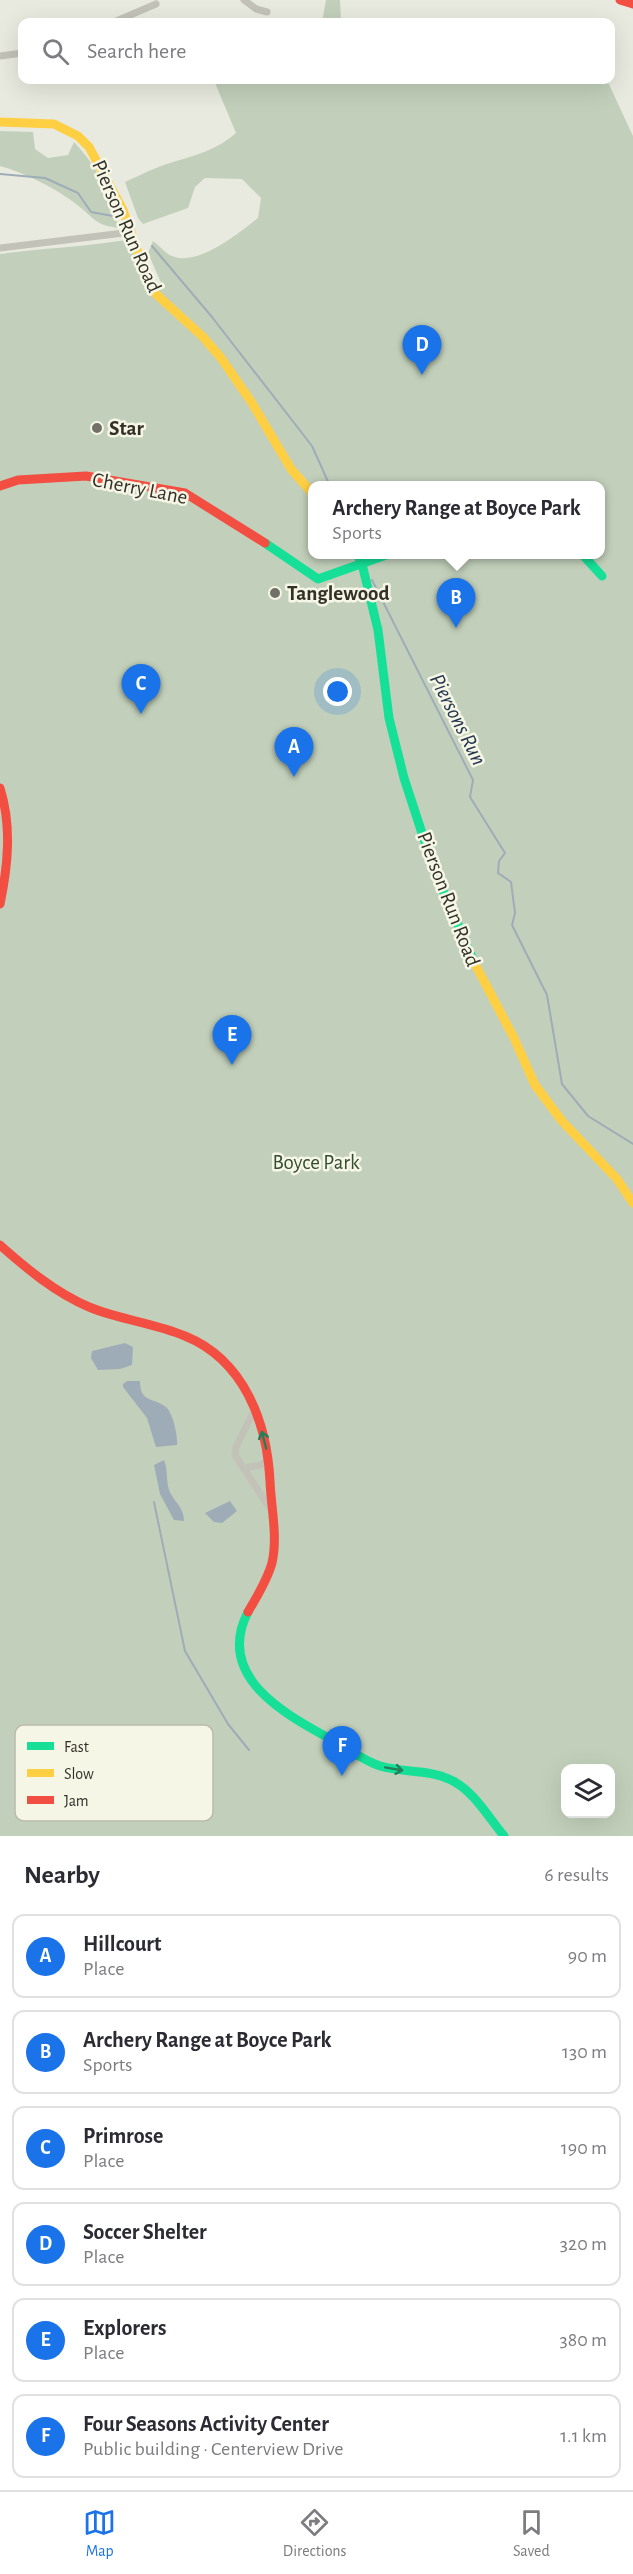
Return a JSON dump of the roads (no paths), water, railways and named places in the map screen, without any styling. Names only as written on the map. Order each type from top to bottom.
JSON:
[{"type":"street","points":[[244,0],[256,9],[267,12]]},
{"type":"street","points":[[620,0],[633,4]]},
{"type":"street","points":[[123,18],[156,4]]},
{"type":"street","points":[[0,56],[18,54]]},
{"type":"street","name":"Pierson Run Road","points":[[0,123],[43,122],[66,130],[86,142],[96,154],[132,232],[155,292],[167,306],[203,338],[247,396],[267,427],[284,462],[308,489]]},
{"type":"street","points":[[0,248],[132,232]]},
{"type":"street","name":"Cherry Lane","points":[[0,486],[18,480],[86,476],[185,493],[240,525],[318,579],[362,564]]},
{"type":"street","name":"Pierson Run Road","points":[[359,559],[378,630],[389,718],[404,778],[438,880],[478,974],[514,1038],[535,1084],[562,1121],[617,1179],[633,1203]]},
{"type":"street","points":[[362,564],[377,559]]},
{"type":"street","points":[[586,559],[602,576]]},
{"type":"street","points":[[0,788],[7,815],[6,852],[0,904]]},
{"type":"street","points":[[0,1245],[48,1284],[87,1306],[121,1319],[172,1330],[209,1349],[233,1369],[254,1411],[266,1446],[274,1541],[267,1580],[240,1629],[240,1660],[247,1676],[292,1718],[383,1767],[442,1775],[455,1782],[471,1794],[504,1836]]},
{"type":"street","points":[[254,1411],[236,1447],[235,1455],[271,1511]]},
{"type":"street","points":[[243,1468],[261,1465],[267,1461]]},
{"type":"water","points":[[125,1343],[133,1347],[132,1365],[120,1369],[98,1370],[91,1358],[92,1351]]},
{"type":"water","points":[[127,1381],[140,1381],[142,1393],[145,1396],[169,1410],[177,1436],[177,1445],[156,1447],[147,1418],[123,1387]]},
{"type":"water","points":[[164,1460],[169,1490],[181,1508],[184,1521],[174,1520],[160,1494],[154,1465]]},
{"type":"water","points":[[230,1501],[237,1511],[222,1523],[214,1522],[205,1513]]},
{"type":"waterway","points":[[0,174],[45,178],[78,193],[91,212],[118,217]]},
{"type":"waterway","points":[[152,246],[212,317],[312,446],[328,481]]},
{"type":"waterway","name":"Piersons Run","points":[[372,580],[473,780],[470,797],[505,853],[499,861],[498,873],[511,882],[515,913],[512,925],[547,995],[562,1084],[588,1116],[633,1144]]},
{"type":"waterway","points":[[154,1502],[185,1651],[228,1724],[249,1750]]},
{"type":"place","name":"Soccer Shelter","points":[[422,375]]},
{"type":"place","name":"Star","points":[[97,428]]},
{"type":"place","name":"Tanglewood","points":[[275,593]]},
{"type":"place","name":"Archery Range at Boyce Park","points":[[456,628]]},
{"type":"place","name":"Primrose","points":[[141,714]]},
{"type":"place","name":"Hillcourt","points":[[294,777]]},
{"type":"place","name":"Explorers","points":[[232,1065]]},
{"type":"place","name":"Four Seasons Activity Center","points":[[342,1776]]},
{"type":"park label","name":"Boyce Park","points":[[316,1162]]}]
